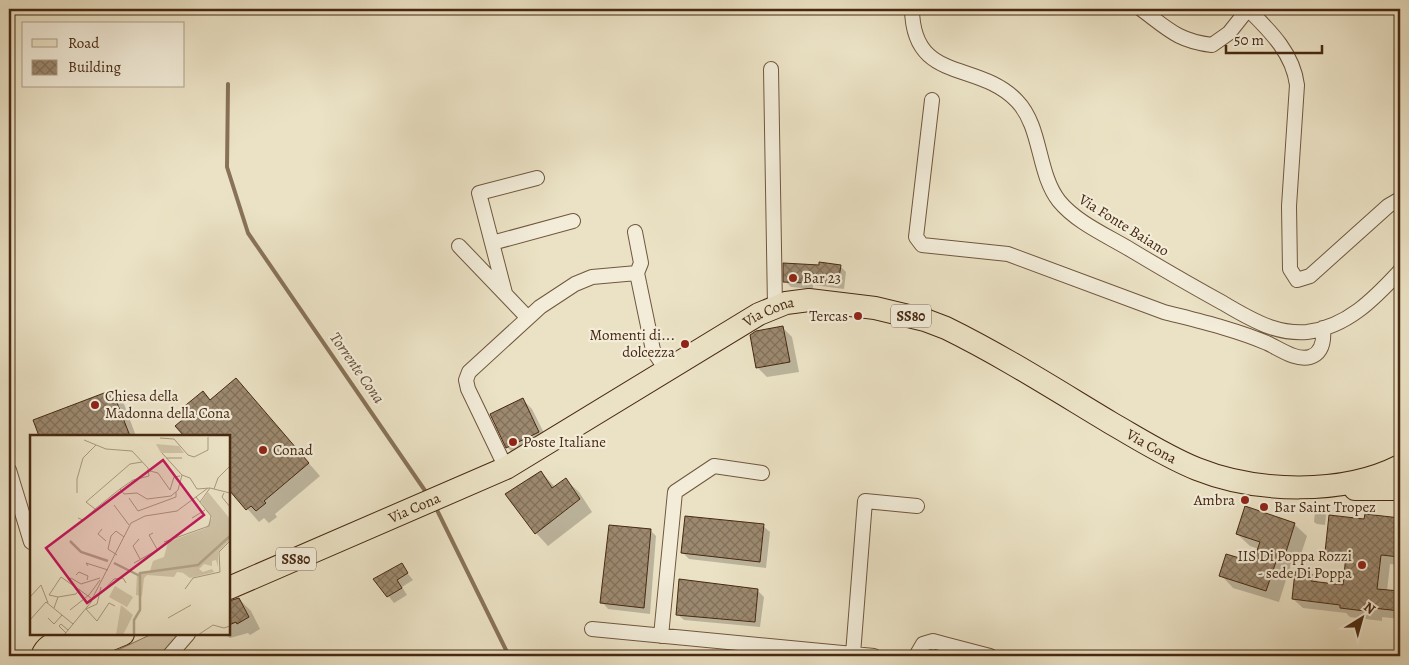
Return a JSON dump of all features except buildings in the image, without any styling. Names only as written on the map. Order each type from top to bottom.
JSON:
[{"type":"main road","name":"Via Cona","points":[[230,588],[501,470],[775,307],[809,300],[875,308],[930,322],[962,336],[1137,438],[1198,470],[1241,481],[1276,486],[1331,486],[1376,490],[1400,489]]},
{"type":"main road","name":"Via Cona","points":[[1331,486],[1364,481],[1400,466]]},
{"type":"street","name":"Via Fonte Baiano","points":[[912,9],[912,24],[917,39],[936,62],[996,84],[1018,103],[1031,128],[1051,188],[1067,209],[1147,259],[1255,321],[1286,332],[1306,332],[1324,328],[1350,317],[1372,300],[1400,271]]},
{"type":"street","points":[[1141,9],[1177,36],[1192,42],[1212,45],[1229,33],[1248,9],[1289,55],[1295,69],[1297,85],[1289,206],[1290,269],[1297,280],[1310,276],[1388,206],[1400,199]]},
{"type":"street","points":[[771,69],[775,307]]},
{"type":"street","points":[[932,100],[916,237],[922,245],[1008,254],[1164,312],[1188,317],[1246,335],[1296,356],[1312,356],[1318,352],[1324,339],[1324,328]]},
{"type":"street","points":[[505,293],[479,193],[537,178]]},
{"type":"street","points":[[492,243],[573,220]]},
{"type":"street","points":[[635,232],[641,264],[637,273],[653,350],[668,371]]},
{"type":"street","points":[[459,246],[527,317]]},
{"type":"street","points":[[501,470],[468,389],[466,380],[473,366],[505,340],[540,306],[586,279],[637,273]]},
{"type":"street","points":[[661,636],[675,492],[714,466],[762,473]]},
{"type":"street","points":[[9,470],[16,519],[30,540]]},
{"type":"street","points":[[853,654],[865,501],[916,506]]},
{"type":"street","points":[[592,629],[874,656]]},
{"type":"street","points":[[169,656],[187,635]]},
{"type":"street","points":[[913,655],[923,644],[939,642],[947,650],[990,656]]},
{"type":"shaded area","points":[[150,635],[181,635],[161,656],[105,656]]},
{"type":"waterway","name":"Torrente Cona","points":[[228,84],[227,167],[248,233],[428,495]]},
{"type":"waterway","name":"Torrente Cona","points":[[436,508],[509,656]]},
{"type":"place","name":"Bar 23","points":[[793,278]]},
{"type":"place","name":"Tercas","points":[[858,316]]},
{"type":"place","name":"Momenti di... dolcezza","points":[[685,344]]},
{"type":"place","name":"Chiesa della Madonna della Cona","points":[[95,405]]},
{"type":"place","name":"Poste Italiane","points":[[513,442]]},
{"type":"place","name":"Conad","points":[[263,450]]},
{"type":"place","name":"Ambra","points":[[1245,500]]},
{"type":"place","name":"Bar Saint Tropez","points":[[1264,507]]},
{"type":"place","name":"IIS Di Poppa Rozzi - sede Di Poppa","points":[[1362,565]]}]
